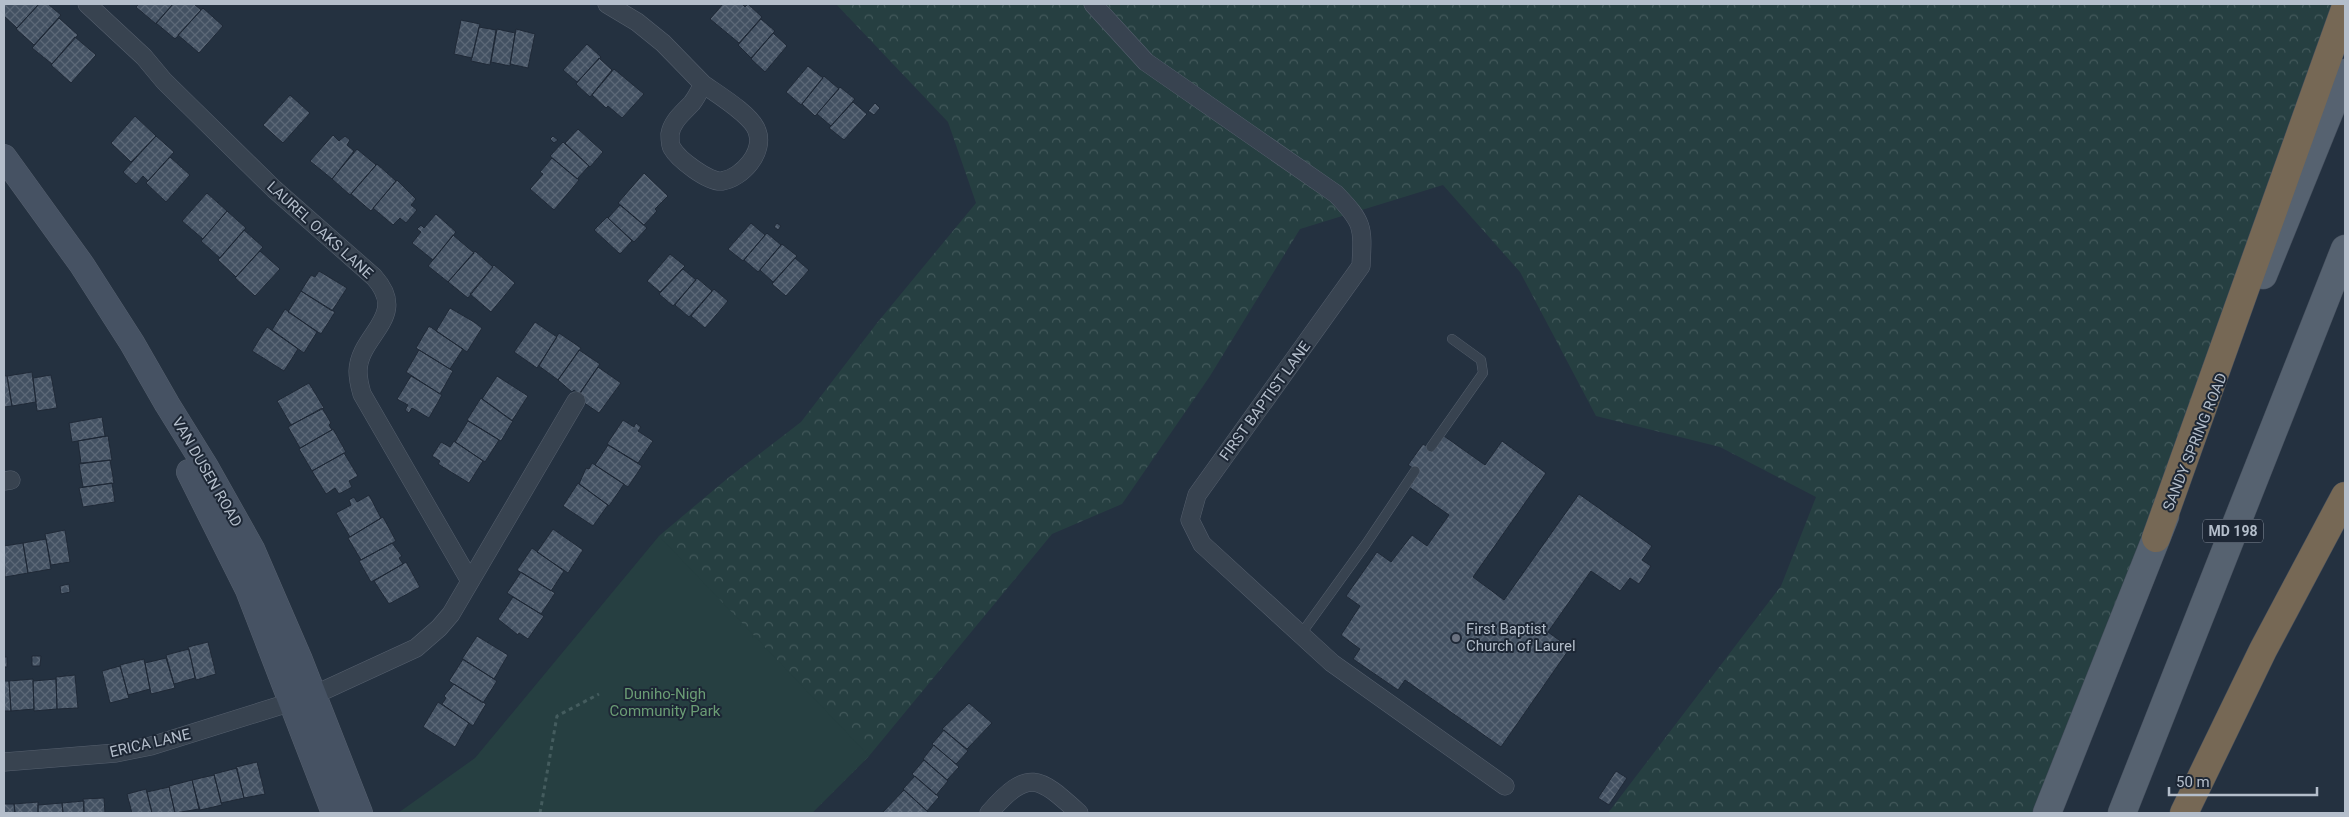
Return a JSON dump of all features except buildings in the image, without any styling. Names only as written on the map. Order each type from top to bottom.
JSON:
[{"type":"highway","points":[[2156,538],[2345,9]]},
{"type":"highway","points":[[2184,813],[2263,650],[2345,496]]},
{"type":"main road","name":"SANDY SPRING ROAD","points":[[2047,813],[2156,538],[2345,73]]},
{"type":"main road","name":"VAN DUSEN ROAD","points":[[4,157],[82,266],[132,343],[206,467],[252,549],[303,699],[334,813]]},
{"type":"main road","name":"VAN DUSEN ROAD","points":[[4,184],[61,260],[112,336],[162,421],[209,509],[360,813]]},
{"type":"main road","name":"MD 198","points":[[2122,813],[2345,249]]},
{"type":"street","name":"LAUREL OAKS LANE","points":[[87,4],[144,57],[164,81],[274,189],[374,277],[382,287],[387,306],[385,317],[360,360],[358,370],[362,394],[406,474],[470,581]]},
{"type":"street","points":[[606,4],[638,22],[656,37],[703,84],[750,120],[757,131],[756,153],[747,167],[735,176],[721,181],[711,180],[685,161],[672,148],[670,136],[672,126],[693,102],[703,84]]},
{"type":"street","name":"FIRST BAPTIST LANE","points":[[1093,4],[1146,62],[1336,194],[1356,214],[1363,236],[1361,266],[1197,495],[1190,520],[1202,544],[1332,663],[1505,786]]},
{"type":"street","points":[[303,699],[416,648],[439,628],[451,614],[576,400]]},
{"type":"street","name":"ERICA LANE","points":[[4,762],[108,754],[151,746],[303,699]]},
{"type":"street","points":[[989,813],[1012,790],[1022,784],[1036,781],[1048,786],[1079,813]]},
{"type":"lane","points":[[1431,448],[1483,373],[1481,360],[1452,339]]},
{"type":"lane","points":[[1300,634],[1366,544],[1415,471]]},
{"type":"path","points":[[540,813],[556,716],[599,694]]},
{"type":"green space","points":[[836,4],[2345,4],[2047,813],[1608,813],[1781,586],[1816,497],[1720,447],[1596,416],[1520,272],[1443,185],[1300,229],[1210,376],[1122,504],[1052,534],[869,756],[812,813],[645,620],[659,536],[728,478],[801,422],[877,323],[976,203],[948,122]]},
{"type":"green space","name":"Duniho-Nigh Community Park","points":[[659,536],[869,756],[812,813],[398,813],[475,758]]},
{"type":"place","name":"First Baptist Church of Laurel","points":[[1456,638]]}]
